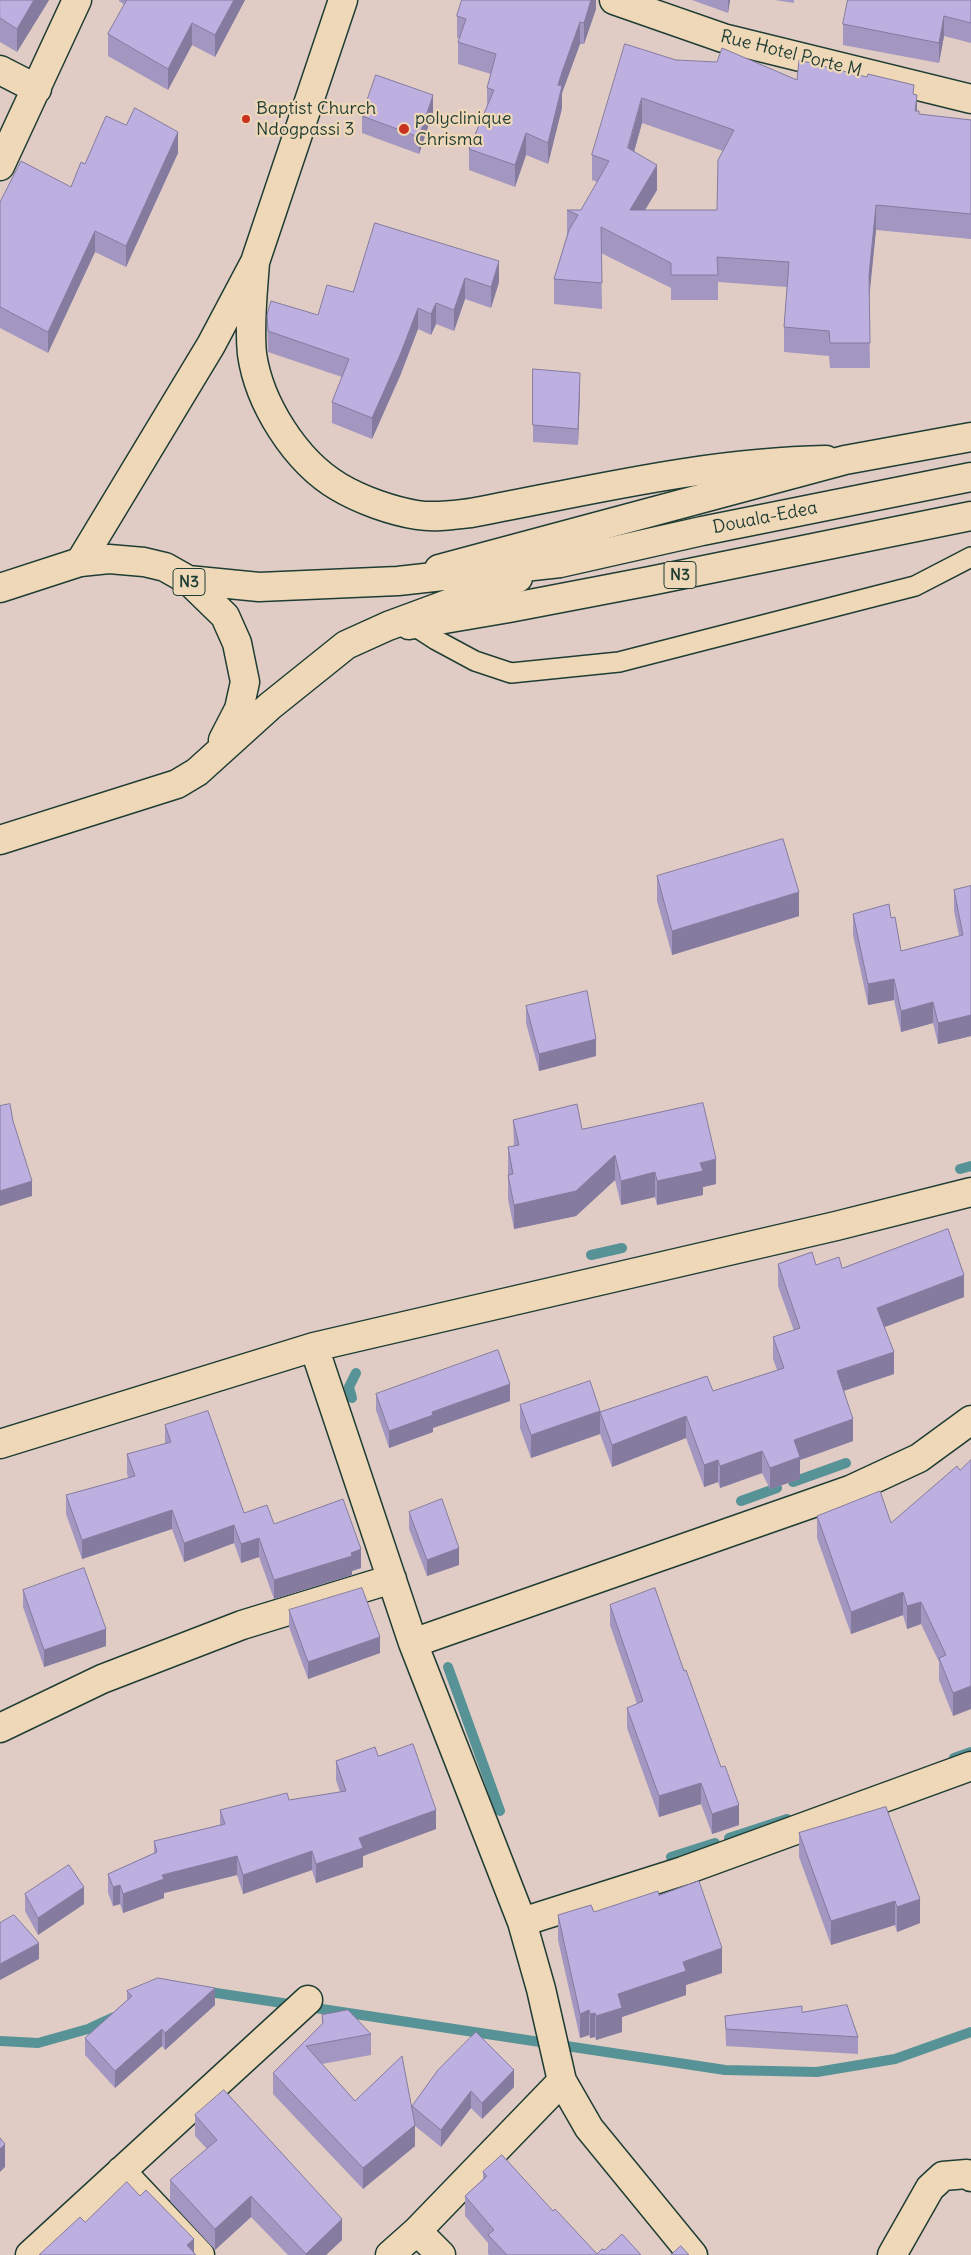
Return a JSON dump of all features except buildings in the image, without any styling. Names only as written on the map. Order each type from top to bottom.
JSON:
[{"type":"main road","points":[[0,166],[77,0]]},
{"type":"main road","points":[[80,562],[211,345],[255,262],[343,0]]},
{"type":"main road","name":"Rue Hotel Porte M","points":[[614,0],[723,38],[971,99]]},
{"type":"main road","points":[[0,70],[37,89]]},
{"type":"main road","points":[[255,262],[251,322],[252,354],[262,392],[280,428],[305,460],[338,487],[374,502],[418,515],[443,516],[470,513],[664,476],[765,462],[845,460]]},
{"type":"main road","name":"N3","points":[[398,581],[748,484],[845,460],[971,437]]},
{"type":"main road","name":"Douala-Edea","points":[[560,563],[702,531],[971,477]]},
{"type":"main road","name":"N3","points":[[401,625],[650,581],[971,516]]},
{"type":"main road","name":"N3","points":[[0,588],[80,562],[109,559],[144,562],[165,567],[188,580],[225,616],[238,643],[244,682],[239,708],[216,755]]},
{"type":"main road","name":"N3","points":[[188,580],[259,587],[398,581],[560,563]]},
{"type":"main road","name":"N3","points":[[0,840],[176,784],[197,772],[315,669],[346,645],[560,563]]},
{"type":"main road","points":[[0,1444],[314,1346],[836,1226],[971,1192]]},
{"type":"main road","points":[[314,1346],[413,1642],[522,1922],[541,1989],[562,2081],[589,2128],[694,2255]]},
{"type":"main road","points":[[413,1642],[850,1490],[919,1458],[971,1420]]},
{"type":"main road","points":[[0,1728],[102,1679],[242,1625],[392,1579]]},
{"type":"main road","points":[[522,1922],[683,1871],[971,1766]]},
{"type":"main road","points":[[30,2255],[308,2000]]},
{"type":"main road","points":[[390,2255],[416,2231],[562,2081]]},
{"type":"main road","points":[[121,2171],[200,2255]]},
{"type":"main road","points":[[892,2255],[930,2188],[943,2176],[967,2174],[971,2177]]},
{"type":"main road","points":[[416,2231],[441,2255]]},
{"type":"lane","points":[[401,625],[436,640],[476,661],[511,673],[619,662],[915,586],[971,557]]},
{"type":"waterway","points":[[960,1169],[971,1166]]},
{"type":"waterway","points":[[591,1255],[622,1248]]},
{"type":"waterway","points":[[352,1398],[349,1387],[356,1373]]},
{"type":"waterway","points":[[793,1482],[846,1463]]},
{"type":"waterway","points":[[741,1501],[777,1488]]},
{"type":"waterway","points":[[448,1667],[500,1811]]},
{"type":"waterway","points":[[954,1758],[971,1752]]},
{"type":"waterway","points":[[729,1838],[787,1819]]},
{"type":"waterway","points":[[671,1857],[715,1843]]},
{"type":"waterway","points":[[203,1991],[725,2070],[817,2072],[895,2059],[971,2032]]},
{"type":"waterway","points":[[0,2041],[38,2043],[88,2029],[114,2017]]},
{"type":"place","name":"Baptist Church Ndogpassi 3","points":[[246,119]]},
{"type":"place","name":"polyclinique Chrisma","points":[[404,129]]}]
